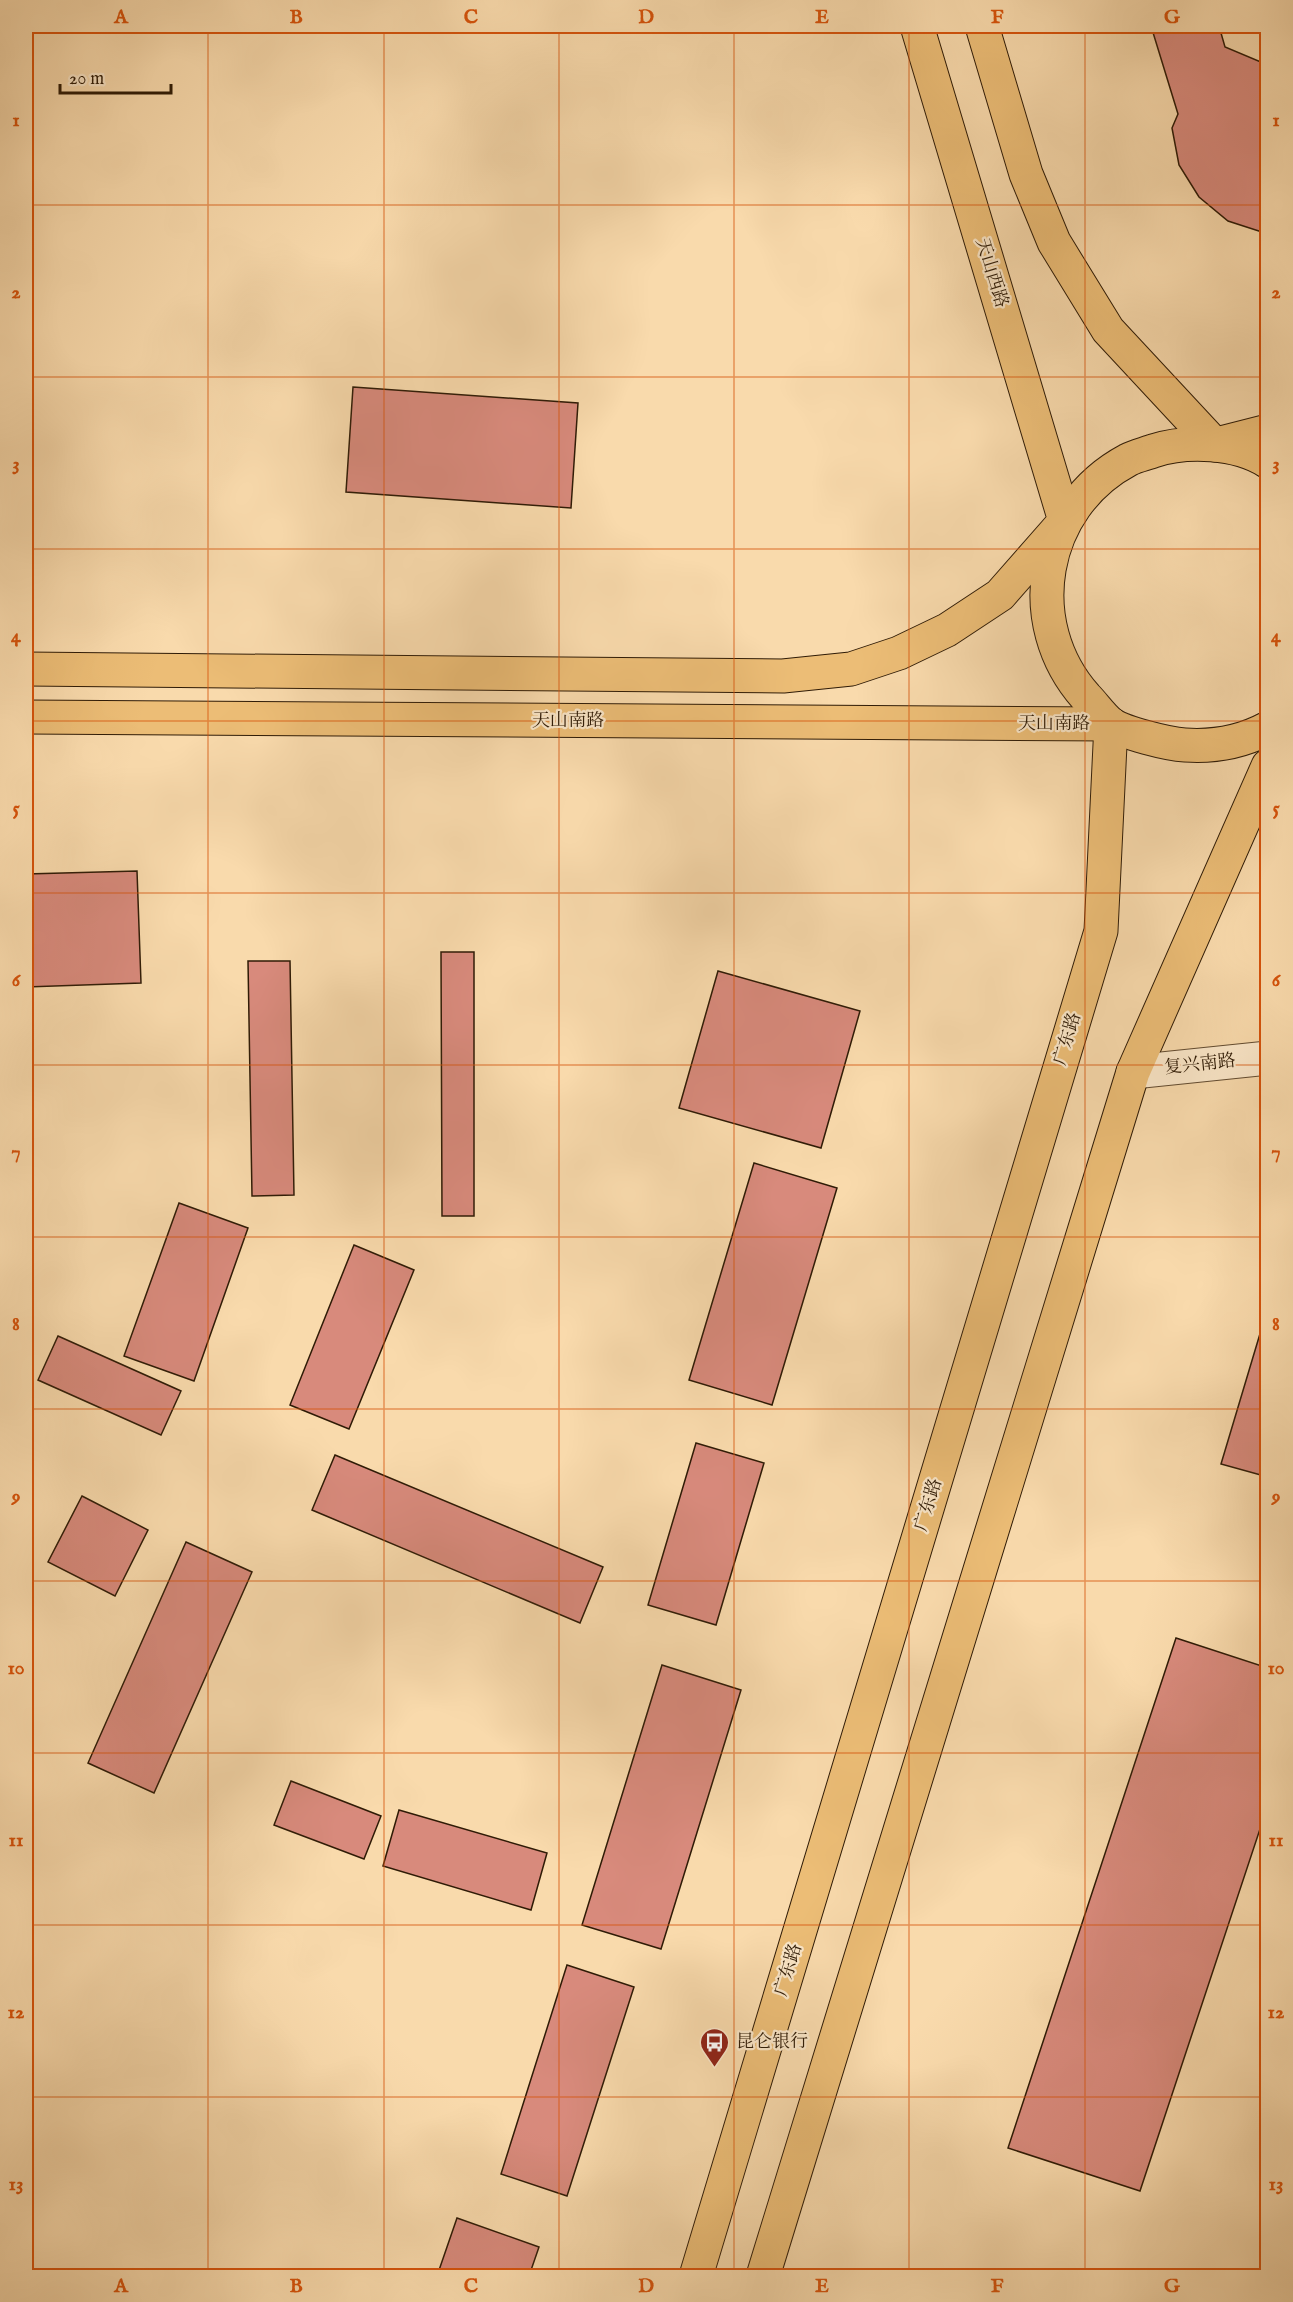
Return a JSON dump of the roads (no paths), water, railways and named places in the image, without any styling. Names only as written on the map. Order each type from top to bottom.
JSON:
[{"type":"main road","name":"天山西路","points":[[917,26],[1065,521]]},
{"type":"main road","points":[[982,26],[1026,174],[1054,242],[1108,330],[1215,445],[1259,457],[1268,462]]},
{"type":"main road","points":[[26,669],[783,676],[851,669],[900,653],[947,630],[1000,595],[1065,521],[1092,486],[1128,460],[1171,446],[1215,445],[1268,431]]},
{"type":"main road","points":[[1065,521],[1049,561],[1046,603],[1054,645],[1074,683],[1111,724],[1166,744],[1209,747],[1252,736],[1268,728]]},
{"type":"main road","name":"天山南路","points":[[26,717],[1111,724]]},
{"type":"main road","name":"广东路","points":[[696,2277],[1101,931],[1111,724]]},
{"type":"main road","points":[[763,2277],[1133,1072],[1268,766]]},
{"type":"street","name":"复兴南路","points":[[1133,1072],[1268,1058]]},
{"type":"place","name":"昆仑银行","points":[[715,2068]]}]
